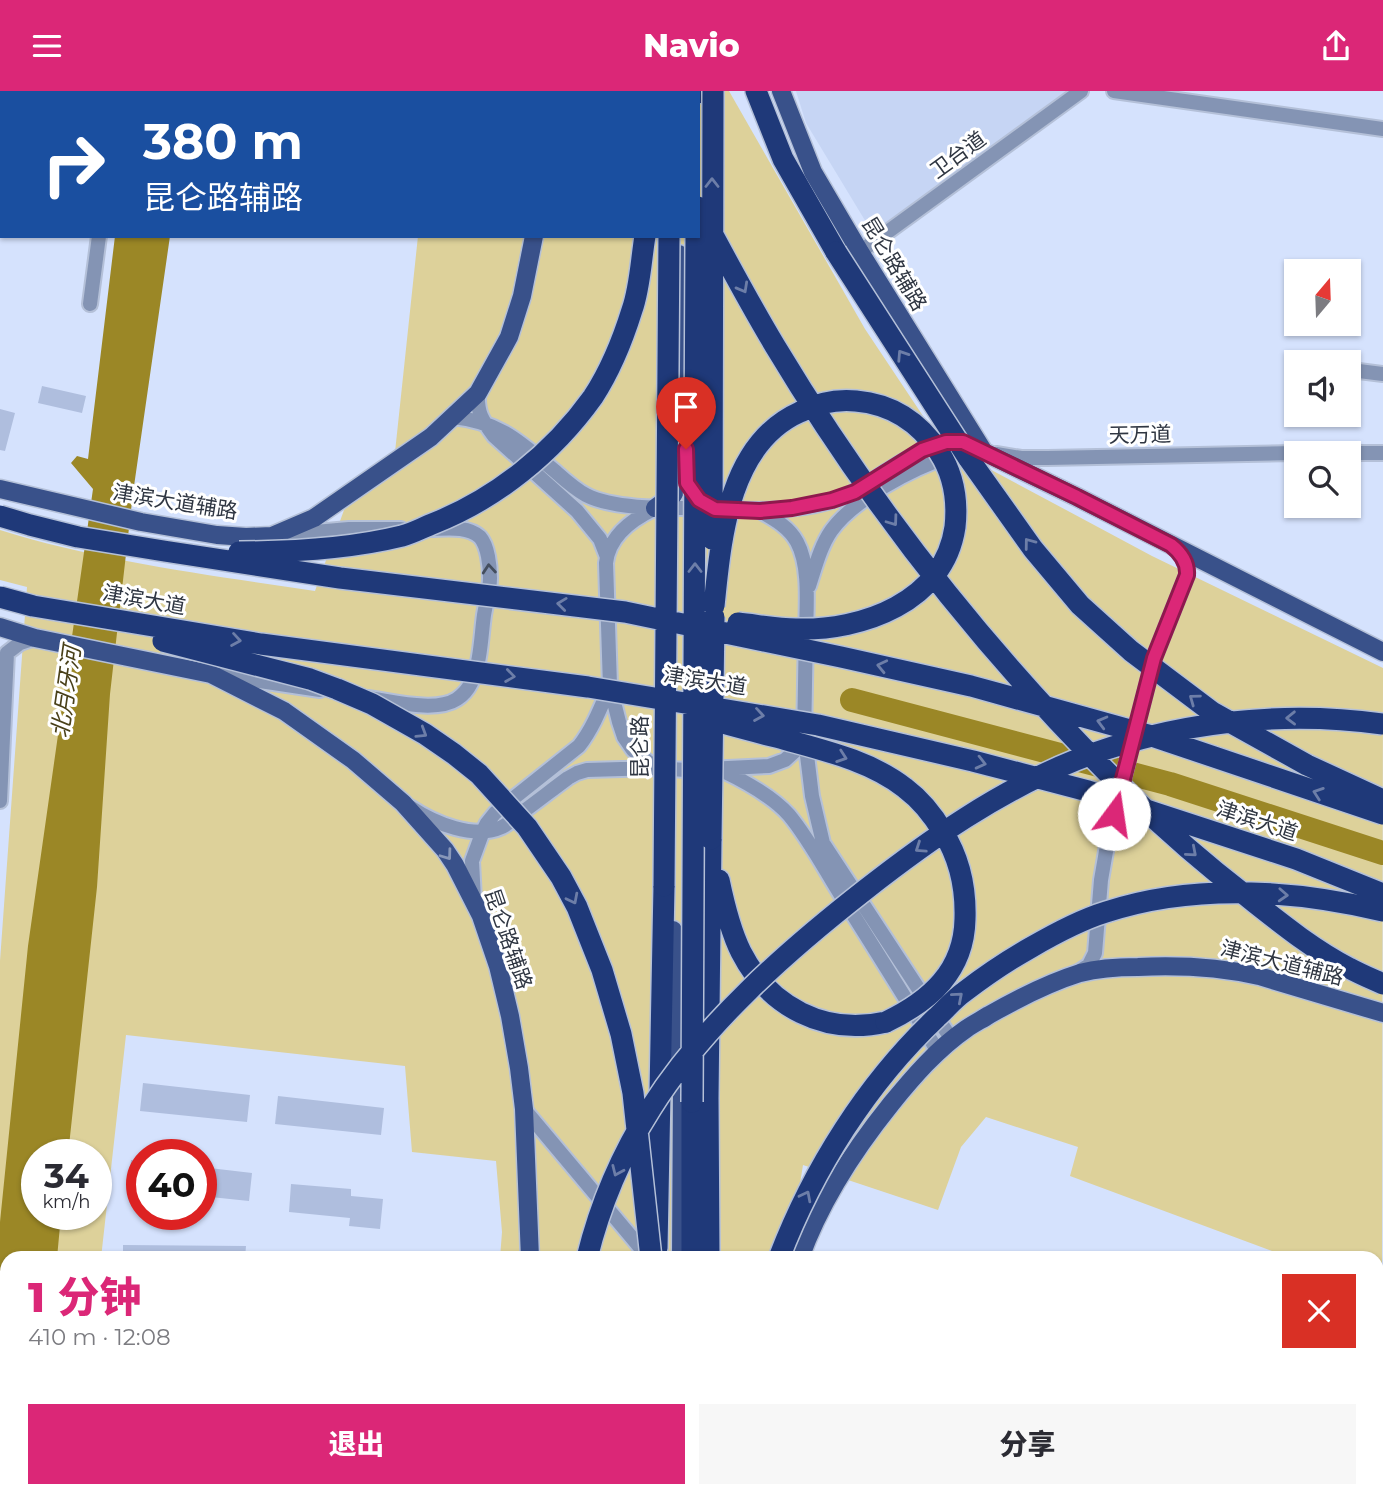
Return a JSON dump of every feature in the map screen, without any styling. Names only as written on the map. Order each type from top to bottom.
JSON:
[{"type":"highway","points":[[709,1251],[708,1098],[714,606],[713,91]]},
{"type":"highway","points":[[756,91],[783,159],[836,252],[969,459],[1033,549],[1080,605],[1131,651],[1212,712],[1307,765],[1383,800]]},
{"type":"highway","points":[[700,211],[775,346],[842,451],[918,555],[1026,686],[1100,765],[1204,863],[1292,932],[1347,967],[1383,984]]},
{"type":"highway","points":[[164,551],[267,552],[344,548],[405,535],[451,517],[503,487],[558,439],[593,396],[609,367],[634,306],[645,238]]},
{"type":"highway","name":"昆仑路","points":[[657,1251],[664,858],[668,238]]},
{"type":"highway","points":[[692,1251],[696,238]]},
{"type":"highway","points":[[0,516],[78,537],[340,578],[625,612],[796,629],[828,628],[877,617],[913,597],[940,568],[953,535],[957,510],[953,479],[938,450],[911,421],[874,404],[835,400],[792,415],[758,446],[739,479],[721,540],[714,606]]},
{"type":"highway","name":"津滨大道","points":[[0,597],[33,606],[261,644],[587,687],[818,725],[1088,791],[1296,859],[1383,894]]},
{"type":"highway","points":[[33,606],[90,626],[193,648],[337,689],[372,704],[425,734],[478,773],[527,827],[561,877],[577,907],[602,970],[621,1034],[633,1093],[649,1251]]},
{"type":"highway","points":[[625,612],[971,686],[1152,736],[1383,814]]},
{"type":"highway","points":[[587,687],[819,749],[855,761],[904,787],[935,819],[950,842],[961,873],[966,907],[965,927],[950,972],[918,1005],[886,1022],[872,1025],[836,1024],[811,1018],[787,1005],[760,981],[740,950],[724,905],[711,839]]},
{"type":"highway","points":[[589,1251],[617,1167],[651,1107],[687,1057],[722,1018],[799,944],[906,858],[980,808],[1076,760],[1140,739],[1206,726],[1273,719],[1340,719],[1383,724]]},
{"type":"highway","points":[[782,1251],[805,1198],[825,1161],[848,1123],[885,1073],[962,993],[1045,939],[1106,912],[1200,893],[1304,896],[1383,911]]},
{"type":"main road","name":"昆仑路辅路","points":[[780,91],[813,171],[984,452]]},
{"type":"main road","points":[[272,536],[328,509],[430,437],[478,393],[509,337],[522,296],[534,238]]},
{"type":"main road","points":[[655,508],[673,495],[680,482],[679,238]]},
{"type":"main road","points":[[686,238],[687,483],[699,500],[715,509]]},
{"type":"main road","points":[[984,452],[1383,652]]},
{"type":"main road","name":"津滨大道辅路","points":[[0,489],[141,522],[217,535],[272,536]]},
{"type":"main road","points":[[0,627],[35,638],[211,674]]},
{"type":"main road","name":"昆仑路辅路","points":[[211,674],[284,711],[353,759],[403,803],[455,865],[481,916],[498,965],[510,1016],[524,1109],[530,1251]]},
{"type":"main road","points":[[656,768],[670,786],[675,802],[671,1251]]},
{"type":"main road","points":[[681,1251],[683,802],[692,782],[705,773],[718,769]]},
{"type":"main road","name":"津滨大道辅路","points":[[945,1046],[967,1028],[1013,1002],[1070,977],[1122,967],[1194,966],[1240,972],[1383,1013]]},
{"type":"main road","points":[[802,1251],[833,1188],[865,1137],[912,1078],[945,1046]]},
{"type":"street","name":"卫台道","points":[[860,252],[1081,91]]},
{"type":"street","points":[[1114,91],[1383,129]]},
{"type":"street","points":[[90,304],[99,238]]},
{"type":"street","points":[[1361,372],[1383,375]]},
{"type":"street","points":[[478,393],[478,407],[494,436],[578,511],[600,539],[607,557],[610,686],[624,737],[642,759],[656,768]]},
{"type":"street","points":[[453,417],[484,422],[505,432],[586,495],[599,500],[655,508],[760,511],[813,505],[855,492],[922,450],[946,442],[963,442],[984,452]]},
{"type":"street","points":[[807,594],[829,533],[858,503],[930,463],[984,452]]},
{"type":"street","name":"天万道","points":[[984,452],[1021,458],[1284,453]]},
{"type":"street","points":[[1361,453],[1383,453]]},
{"type":"street","points":[[607,557],[624,527],[636,517],[655,508]]},
{"type":"street","points":[[760,511],[787,529],[802,554],[807,594],[804,731],[812,796],[823,842],[945,1046]]},
{"type":"street","points":[[211,674],[436,706],[459,698],[471,682],[478,656],[490,579],[483,540],[474,532],[455,529],[349,529],[272,536]]},
{"type":"street","points":[[1171,545],[1182,556],[1188,568]]},
{"type":"street","points":[[1070,977],[1089,964],[1095,953],[1105,855],[1116,792],[1153,644],[1180,579],[1188,568],[1200,565],[1217,569]]},
{"type":"street","points":[[0,801],[3,652],[20,642],[35,638]]},
{"type":"street","points":[[474,901],[472,861],[483,831],[495,813],[579,746],[595,721],[610,686]]},
{"type":"street","points":[[403,803],[421,814],[453,827],[483,831],[504,826],[577,773],[595,768],[685,770],[758,767],[778,763],[796,750],[804,731]]},
{"type":"street","points":[[718,769],[742,780],[789,815],[945,1046]]},
{"type":"street","points":[[1095,953],[1102,962],[1122,967]]},
{"type":"street","points":[[524,1109],[644,1251]]},
{"type":"shaded area","points":[[700,91],[729,91],[865,329],[941,443],[1152,556],[1383,668],[1382,1251],[1272,1251],[1070,1176],[1078,1147],[986,1117],[961,1147],[938,1210],[803,1165],[789,1251],[501,1251],[502,1232],[496,1161],[412,1152],[405,1066],[126,1035],[112,1160],[112,1139],[21,1139],[21,1230],[104,1230],[102,1251],[0,1251],[0,961],[27,587],[0,580],[0,530],[117,559],[315,591],[344,510],[393,471],[418,238],[700,238]]},
{"type":"shaded area","points":[[796,91],[1073,91],[872,232],[806,123]]},
{"type":"water","name":"北月牙河","points":[[115,238],[170,238],[133,493],[110,694],[97,887],[70,1139],[21,1139],[21,1230],[60,1230],[58,1251],[0,1251],[0,1222],[28,946],[93,489],[71,463],[77,456],[88,459]]},
{"type":"building","points":[[42,386],[86,396],[82,413],[38,403]]},
{"type":"building","points":[[0,409],[15,413],[5,451],[0,450]]},
{"type":"building","points":[[143,1083],[250,1095],[247,1122],[140,1111]]},
{"type":"building","points":[[278,1096],[384,1108],[381,1135],[275,1124]]},
{"type":"building","points":[[217,1169],[252,1173],[249,1201],[217,1198]]},
{"type":"building","points":[[291,1184],[351,1189],[351,1196],[383,1199],[380,1229],[349,1226],[350,1218],[289,1212]]},
{"type":"building","points":[[123,1245],[246,1246],[246,1251],[123,1251]]},
{"type":"waterway","points":[[852,700],[1170,784],[1383,853]]},
{"type":"route","points":[[686,449],[687,483],[699,500],[715,509],[760,511],[832,500],[855,492],[922,450],[946,442],[963,442],[1171,545],[1182,556],[1188,568],[1187,575],[1154,658],[1114,814]]}]
